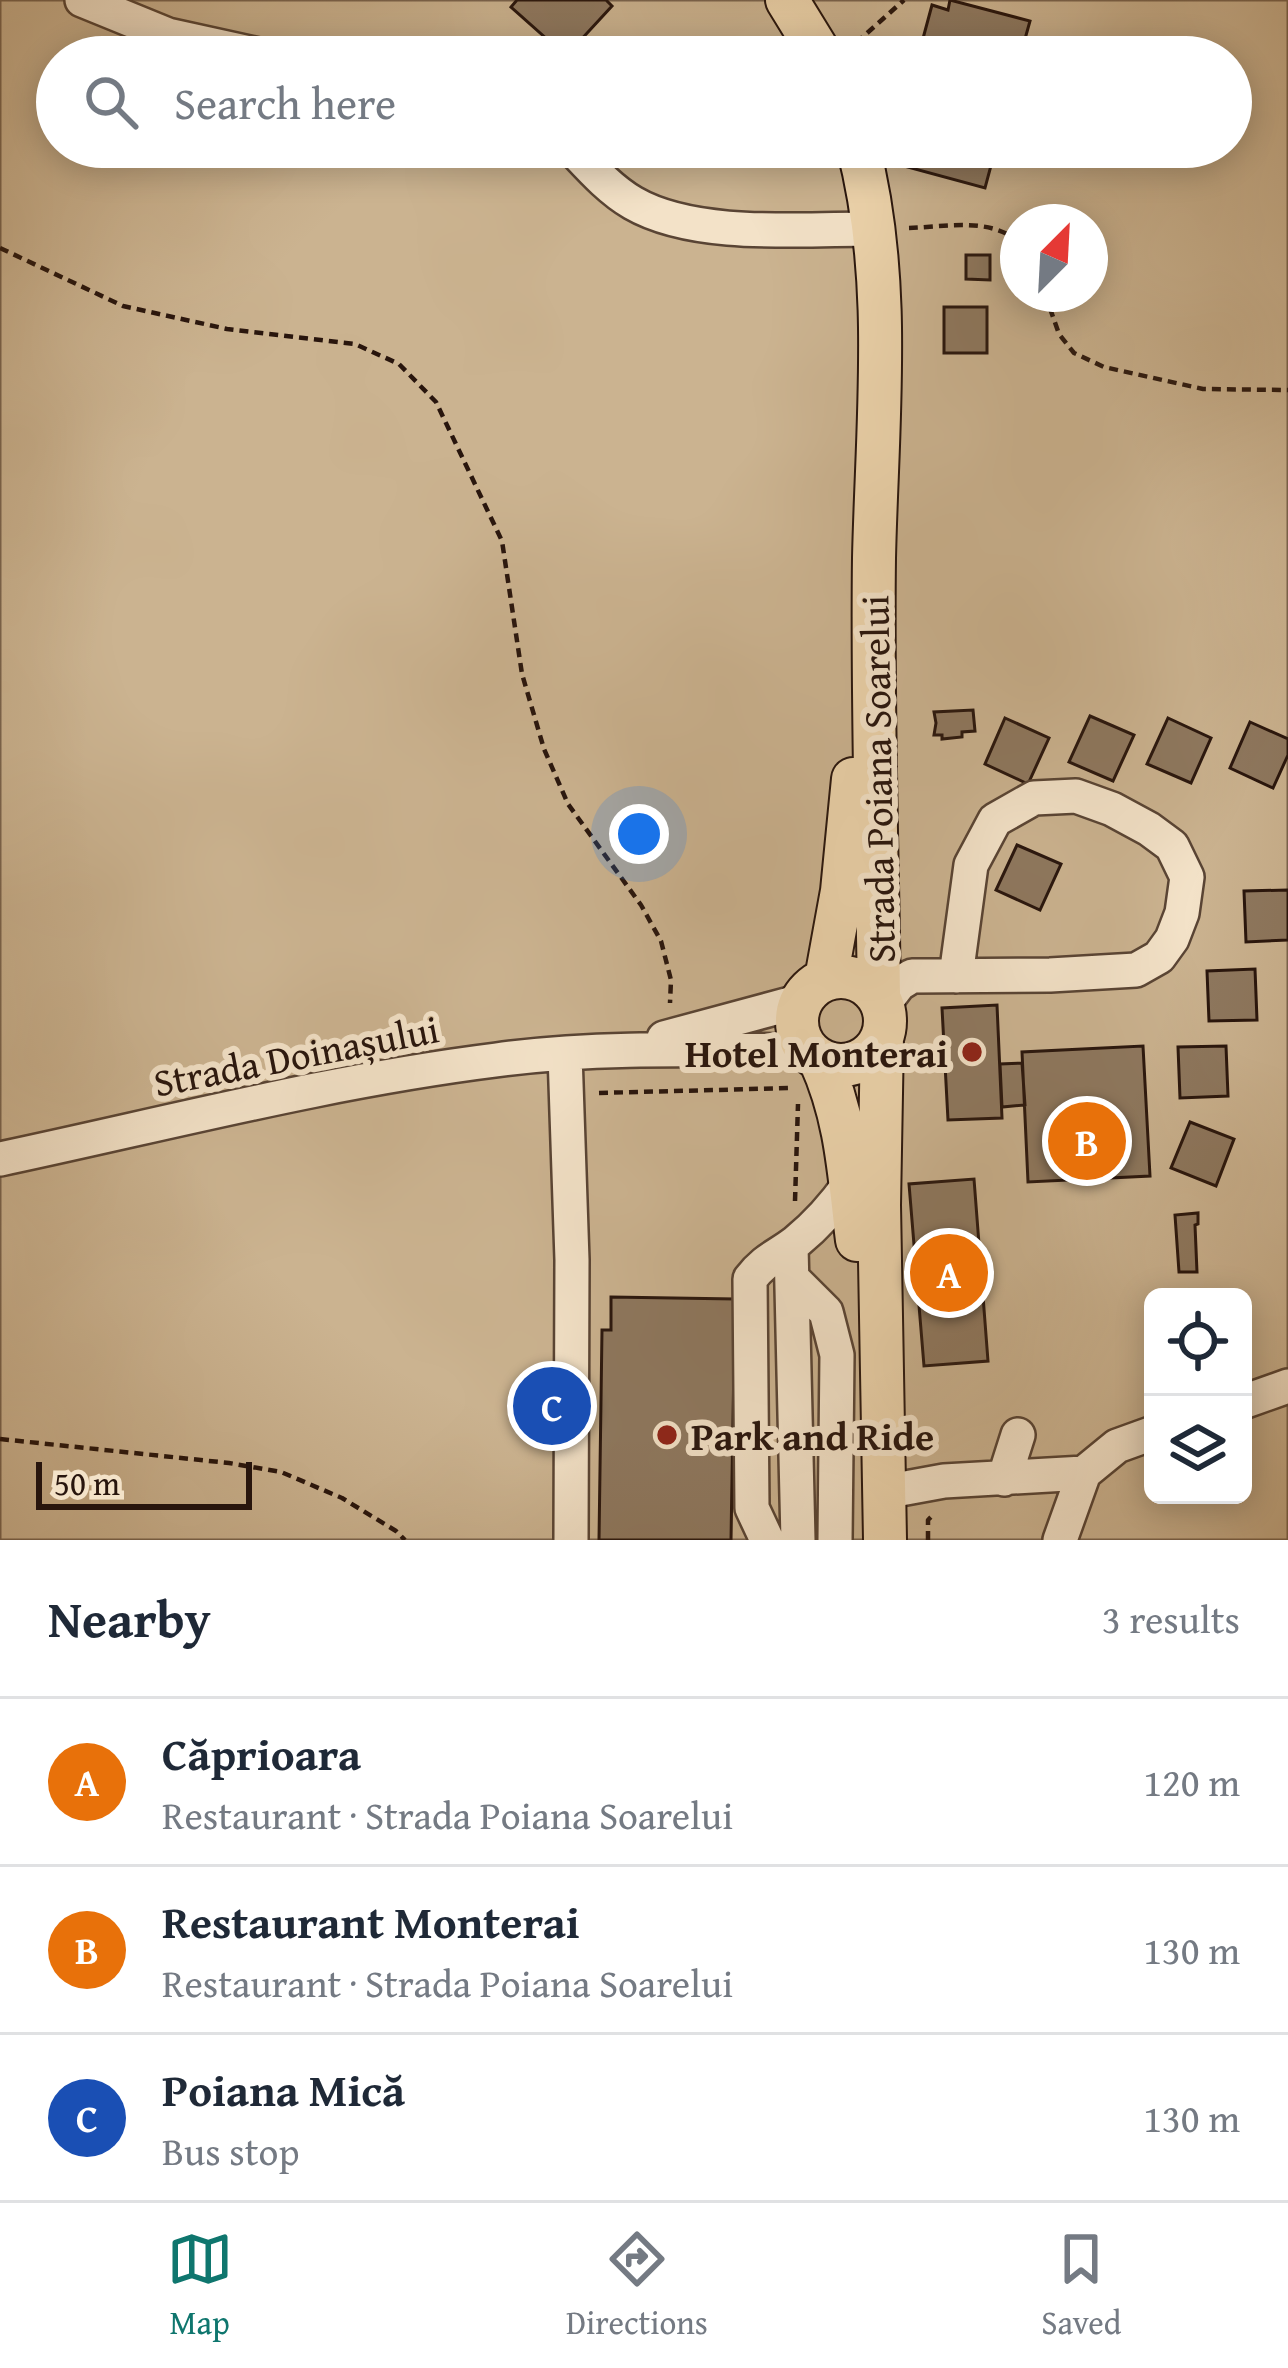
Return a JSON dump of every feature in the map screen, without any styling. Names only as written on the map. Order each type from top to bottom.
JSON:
[{"type":"main road","points":[[788,0],[819,36]]},
{"type":"main road","name":"Strada Poiana Soarelui","points":[[862,168],[873,230],[880,350],[874,560],[885,1540]]},
{"type":"main road","name":"Strada Poiana Soarelui","points":[[813,990],[842,891],[874,560]]},
{"type":"main road","points":[[850,978],[862,982],[881,1013],[874,1049],[849,1064],[834,1065],[814,1055],[796,1027],[813,990],[850,978]]},
{"type":"main road","name":"Strada Poiana Soarelui","points":[[814,1055],[839,1106],[882,1439]]},
{"type":"street","points":[[82,0],[173,36]]},
{"type":"street","points":[[591,168],[633,203],[666,217],[710,226],[873,230]]},
{"type":"street","points":[[881,1013],[899,984],[912,976],[956,976],[1136,970],[1159,957],[1182,913],[1187,877],[1172,846],[1112,809],[1076,796],[1034,798],[995,820],[971,865],[956,976]]},
{"type":"street","name":"Strada Doinașului","points":[[611,1050],[668,1037],[813,990]]},
{"type":"street","name":"Strada Doinașului","points":[[0,1159],[310,1091],[498,1059],[611,1050],[814,1055]]},
{"type":"street","points":[[565,1054],[572,1260],[572,1540]]},
{"type":"street","points":[[767,1540],[752,1508],[750,1279],[762,1263],[793,1246],[826,1216],[850,1183]]},
{"type":"street","points":[[793,1246],[833,1333],[835,1540]]},
{"type":"street","points":[[793,1246],[798,1526]]},
{"type":"street","points":[[833,1333],[874,1380]]},
{"type":"street","points":[[1252,1399],[1288,1386]]},
{"type":"street","points":[[1004,1479],[1018,1435]]},
{"type":"street","points":[[1060,1540],[1084,1474],[1117,1446],[1144,1436]]},
{"type":"street","points":[[884,1492],[944,1480],[1084,1474]]},
{"type":"street","points":[[752,1483],[798,1526]]},
{"type":"path","points":[[858,36],[904,0]]},
{"type":"path","points":[[873,230],[987,225],[1000,230]]},
{"type":"path","points":[[0,248],[123,306],[227,329],[356,344],[399,364],[436,402],[502,541],[523,674],[544,749],[568,804],[661,941],[671,980],[668,1037]]},
{"type":"path","points":[[1051,312],[1059,334],[1074,353],[1104,367],[1203,388],[1288,390]]},
{"type":"path","points":[[593,1094],[799,1088],[793,1246]]},
{"type":"path","points":[[0,1439],[281,1472],[342,1498],[405,1540]]},
{"type":"shaded area","points":[[0,0],[1288,0],[1288,1540],[0,1540]]},
{"type":"building","points":[[517,0],[606,0],[612,6],[584,36],[544,36],[511,7]]},
{"type":"building","points":[[950,0],[1030,21],[1026,36],[924,36],[932,5],[948,10]]},
{"type":"building","points":[[911,168],[990,168],[985,188]]},
{"type":"building","points":[[966,255],[990,255],[990,280],[966,279]]},
{"type":"building","points":[[944,307],[987,307],[987,353],[944,353]]},
{"type":"building","points":[[973,710],[975,731],[942,739],[934,735],[934,712]]},
{"type":"building","points":[[1090,716],[1134,735],[1113,781],[1069,762]]},
{"type":"building","points":[[1005,718],[1049,738],[1028,784],[985,764]]},
{"type":"building","points":[[1168,718],[1211,738],[1191,783],[1147,764]]},
{"type":"building","points":[[1250,722],[1288,739],[1288,755],[1273,788],[1230,768]]},
{"type":"building","points":[[1017,845],[1061,864],[1040,910],[996,890]]},
{"type":"building","points":[[1288,890],[1288,940],[1246,942],[1244,891]]},
{"type":"building","points":[[1255,969],[1257,1020],[1209,1021],[1207,971]]},
{"type":"building","name":"Hotel Monterai","points":[[997,1005],[1002,1118],[948,1120],[942,1008]]},
{"type":"building","points":[[1143,1046],[1150,1176],[1028,1182],[1022,1052]]},
{"type":"building","points":[[1226,1046],[1228,1096],[1180,1098],[1178,1047]]},
{"type":"building","points":[[1022,1063],[1025,1105],[1002,1107],[1000,1064]]},
{"type":"building","points":[[1190,1122],[1234,1139],[1216,1186],[1171,1168]]},
{"type":"building","points":[[974,1179],[988,1361],[924,1366],[909,1184]]},
{"type":"building","points":[[1198,1213],[1197,1272],[1179,1272],[1175,1215]]},
{"type":"building","name":"Park and Ride","points":[[611,1297],[735,1299],[731,1540],[599,1540],[602,1330],[611,1330]]},
{"type":"place","name":"Hotel Monterai","points":[[972,1052]]},
{"type":"place","name":"Restaurant Monterai","points":[[1087,1141]]},
{"type":"place","name":"Căprioara","points":[[949,1273]]},
{"type":"place","name":"Poiana Mică","points":[[552,1406]]},
{"type":"place","name":"Park and Ride","points":[[667,1435]]}]
